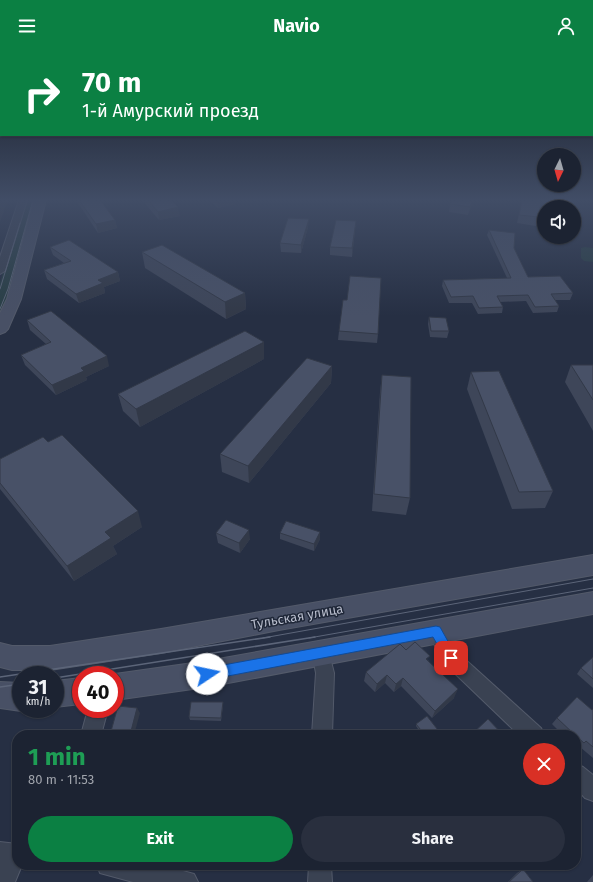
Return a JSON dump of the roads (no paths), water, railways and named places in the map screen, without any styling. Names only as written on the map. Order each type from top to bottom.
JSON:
[{"type":"street","points":[[0,271],[10,239]]},
{"type":"street","points":[[0,329],[14,299],[30,239]]},
{"type":"street","name":"Тульская улица","points":[[0,655],[12,658],[50,658],[161,641],[279,619],[593,565]]},
{"type":"street","points":[[124,687],[207,674],[593,602]]},
{"type":"street","points":[[436,631],[451,658],[529,730]]},
{"type":"street","points":[[321,652],[325,673],[322,730]]},
{"type":"street","points":[[0,695],[12,696]]},
{"type":"street","points":[[92,730],[96,718]]},
{"type":"street","points":[[581,779],[593,790]]},
{"type":"street","points":[[3,882],[11,854]]},
{"type":"street","points":[[131,870],[186,882]]},
{"type":"street","points":[[320,870],[320,882]]},
{"type":"tram line","points":[[0,289],[15,239]]},
{"type":"tram line","points":[[0,309],[8,289],[22,239]]},
{"type":"tram line","points":[[263,638],[593,579]]},
{"type":"tram line","points":[[312,637],[593,588]]},
{"type":"tram line","points":[[0,677],[270,637]]},
{"type":"tram line","points":[[64,677],[312,637]]},
{"type":"tram line","points":[[0,687],[12,685]]}]
